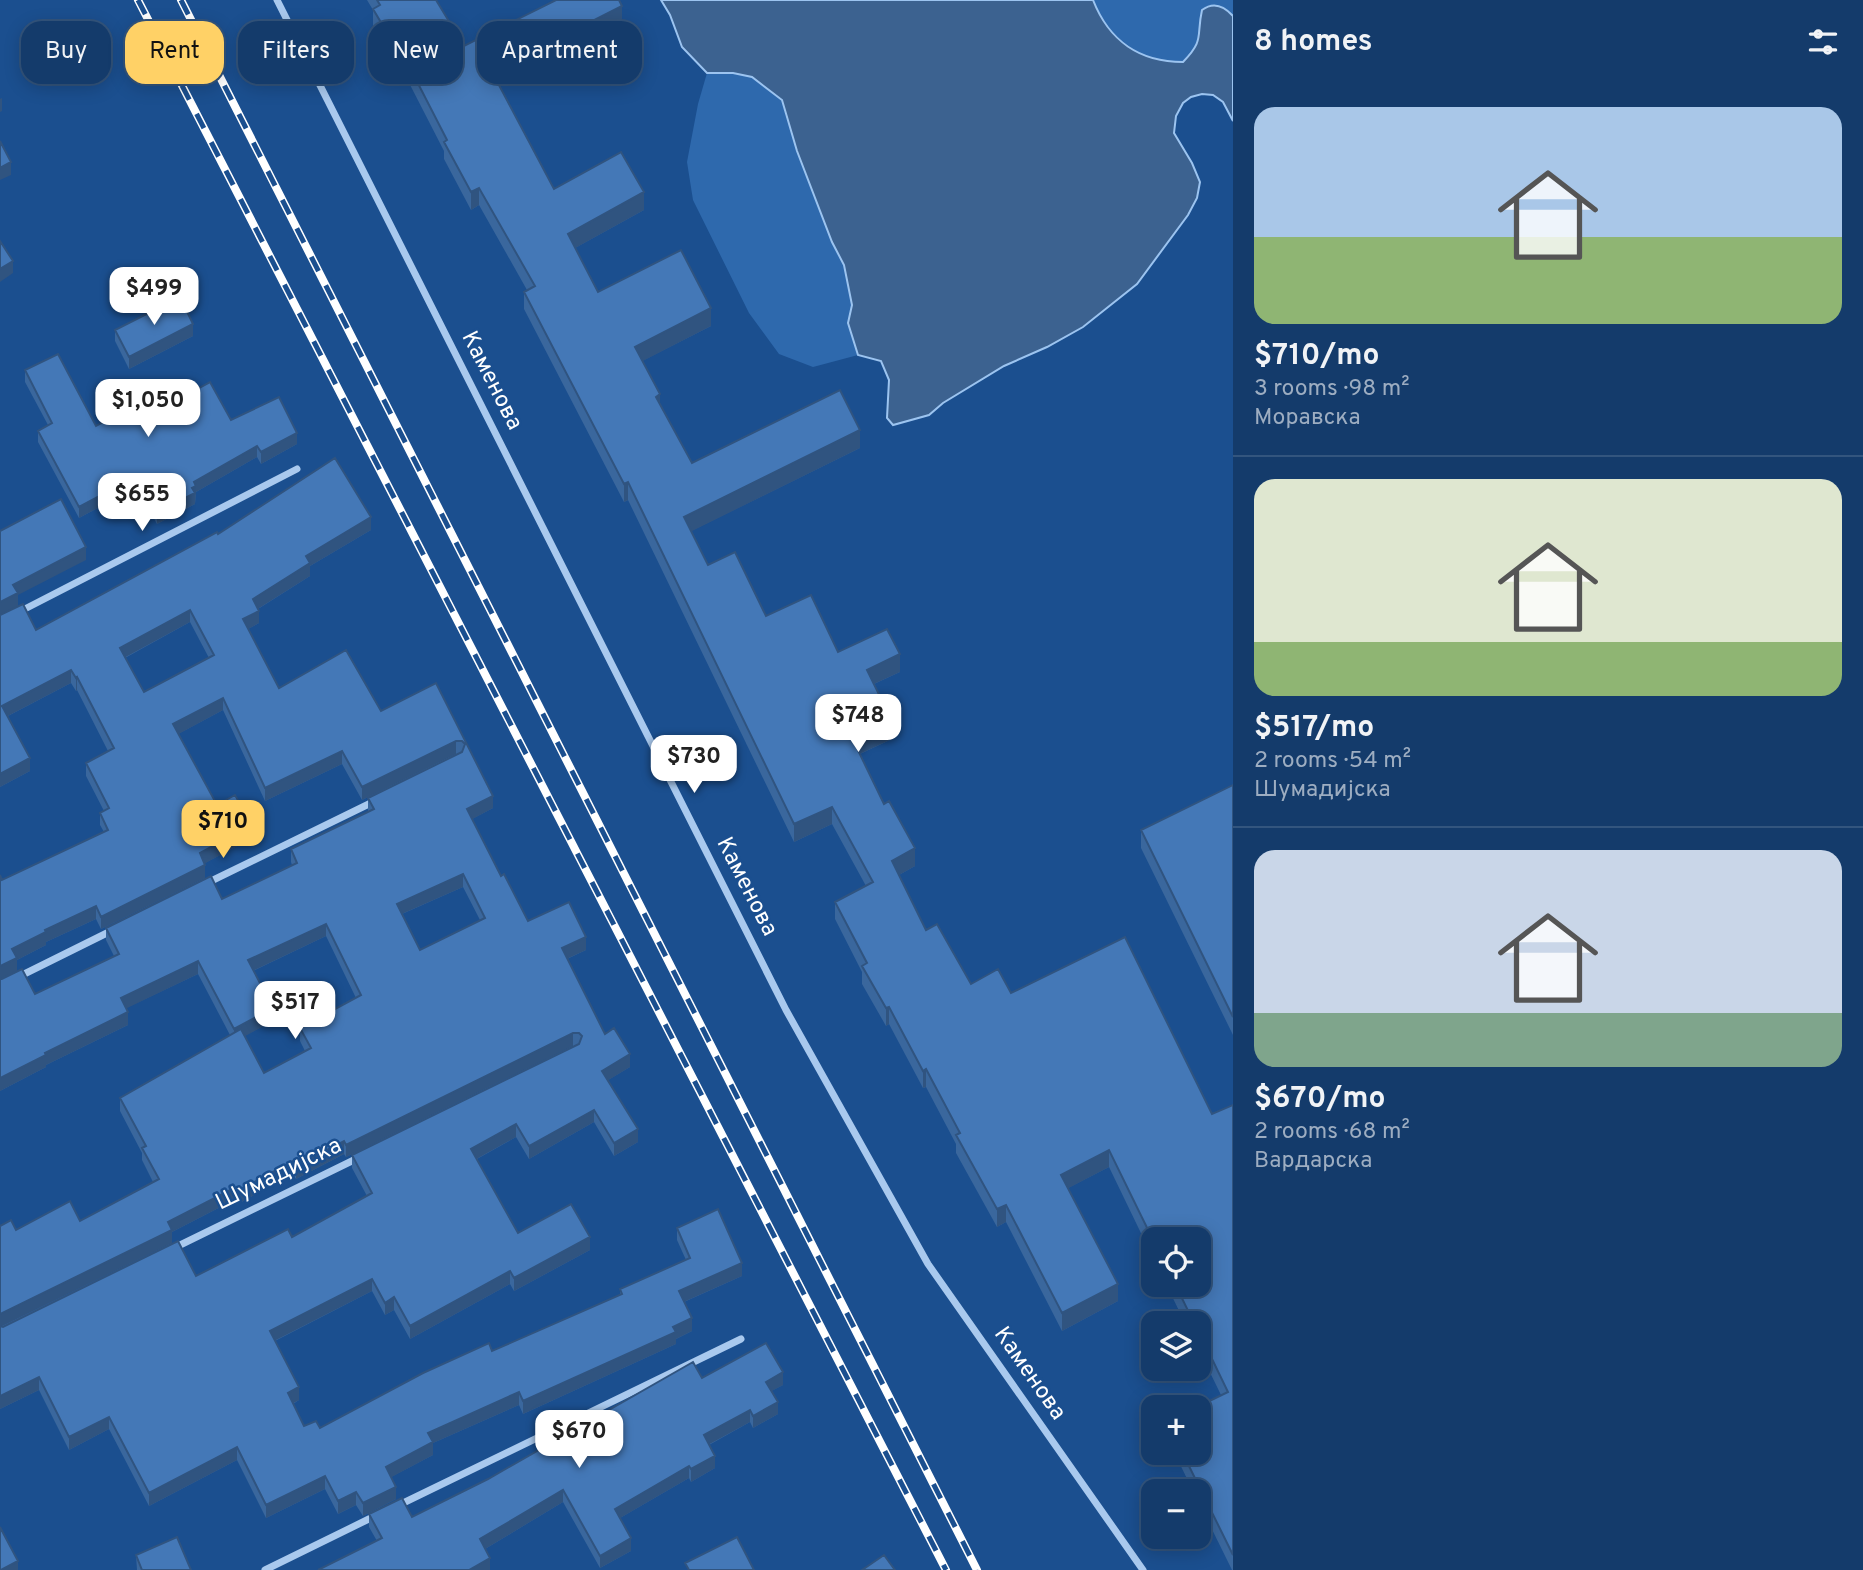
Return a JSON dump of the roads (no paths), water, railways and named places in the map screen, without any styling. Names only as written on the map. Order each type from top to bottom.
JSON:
[{"type":"street","name":"Каменова","points":[[277,0],[786,1010],[928,1265],[1143,1570]]},
{"type":"street","points":[[12,615],[297,469]]},
{"type":"street","points":[[198,888],[384,796]]},
{"type":"street","points":[[0,986],[124,925]]},
{"type":"street","name":"Шумадијска","points":[[163,1254],[363,1156]]},
{"type":"street","points":[[390,1509],[741,1339]]},
{"type":"street","points":[[265,1570],[378,1515]]},
{"type":"railway","points":[[138,0],[946,1570]]},
{"type":"railway","points":[[181,0],[977,1570]]}]
